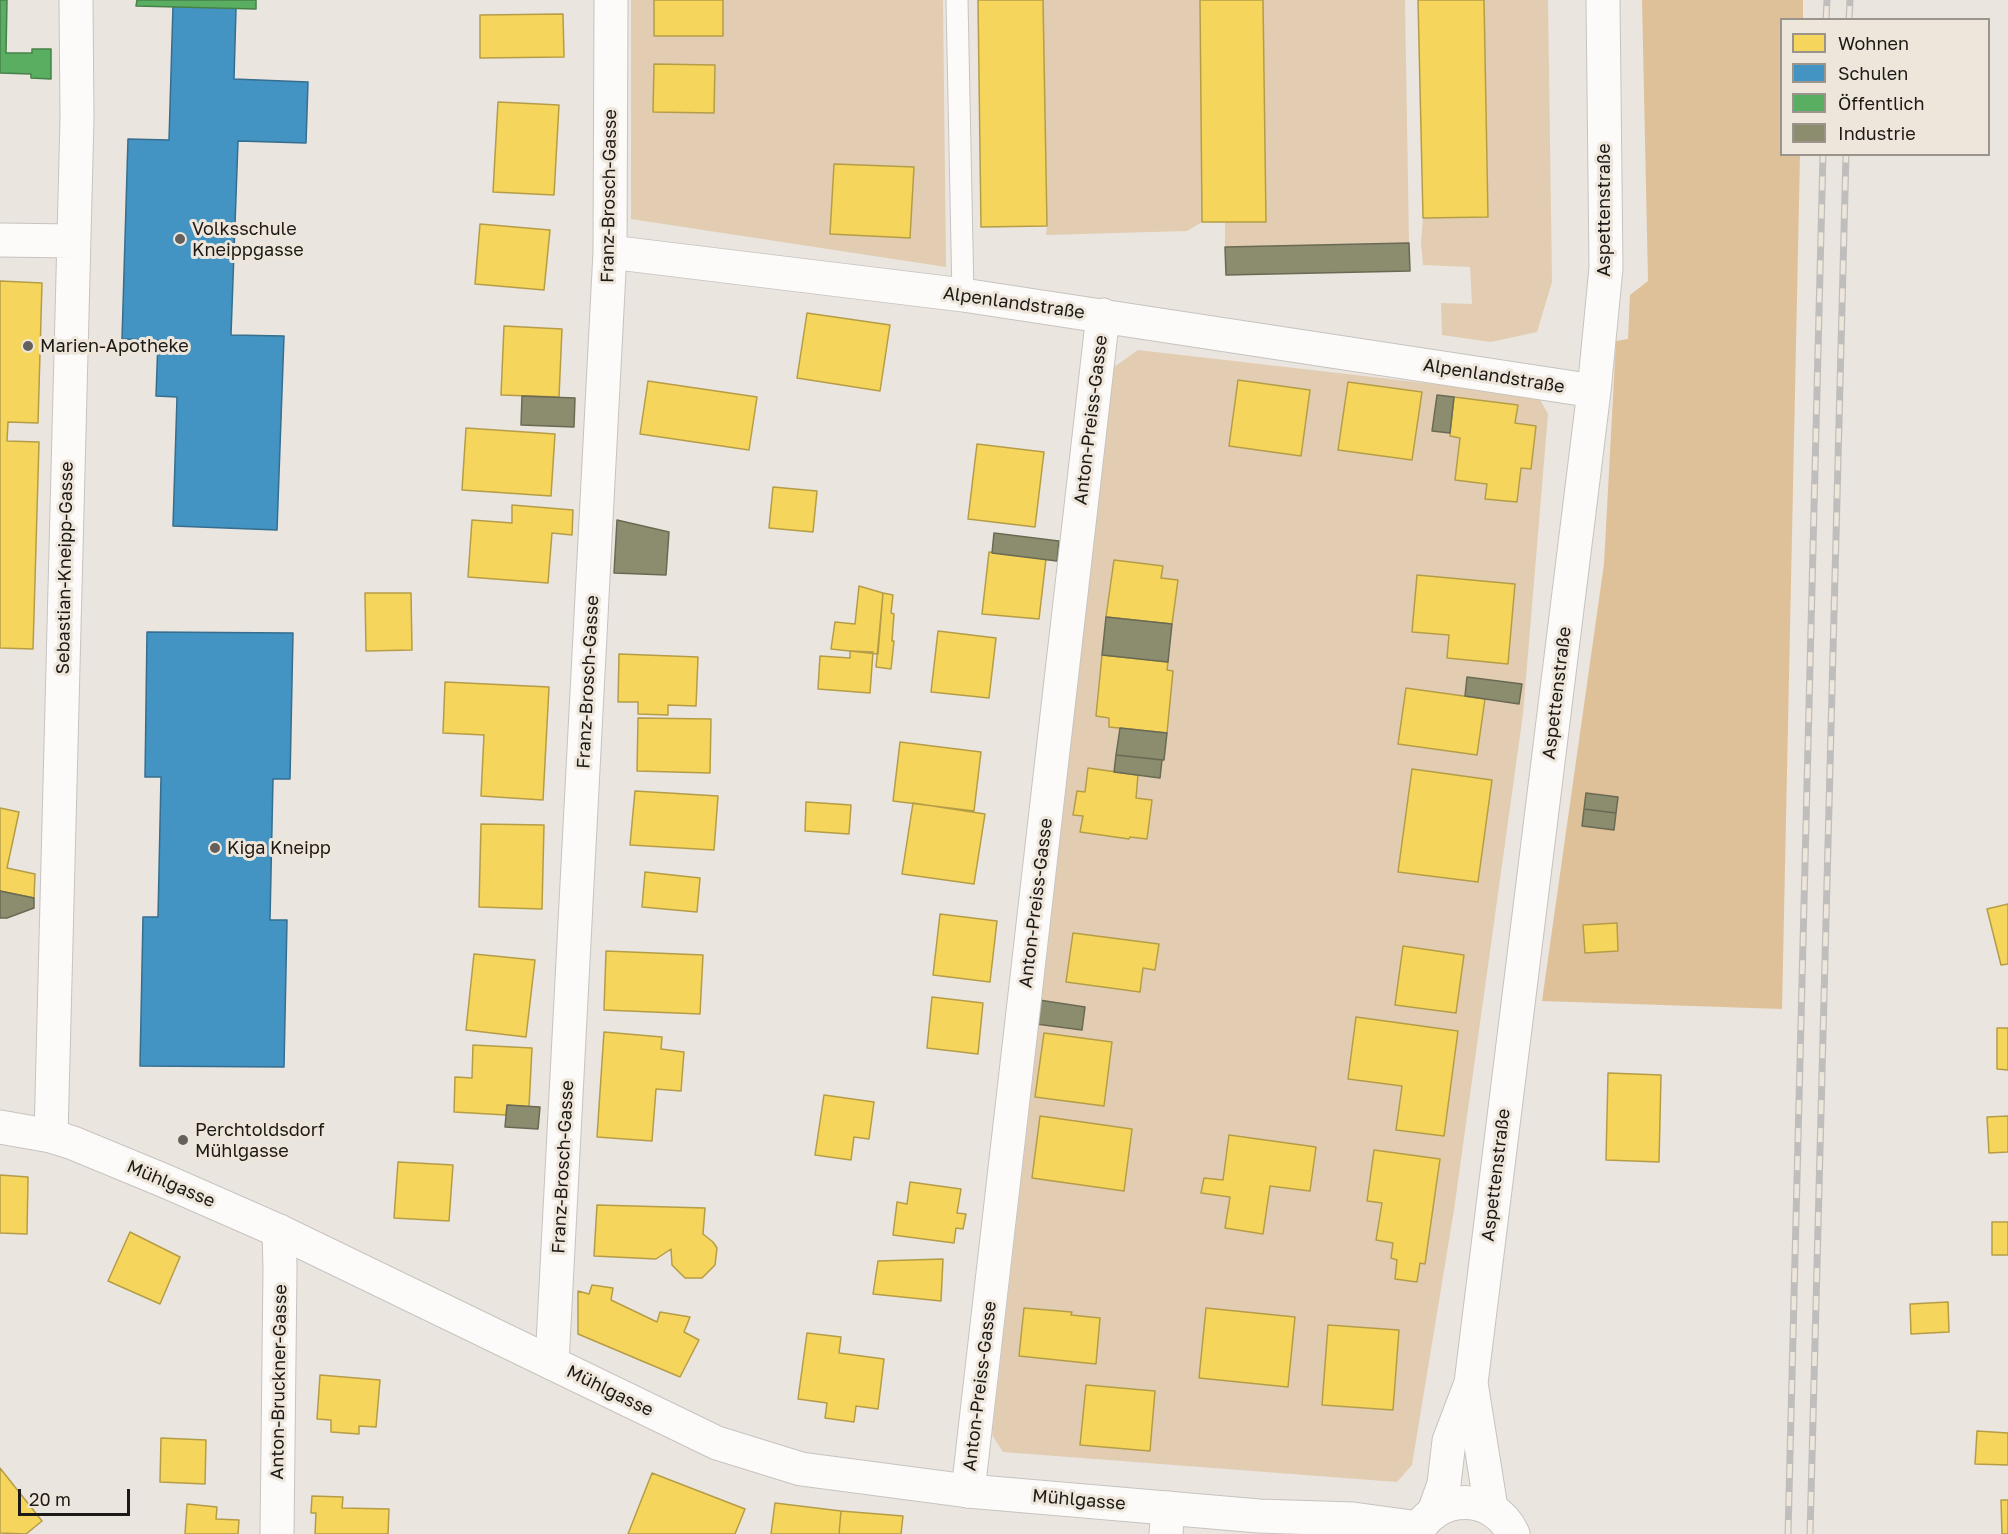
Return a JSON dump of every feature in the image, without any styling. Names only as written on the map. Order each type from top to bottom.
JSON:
[{"type":"street","name":"Sebastian-Kneipp-Gasse","points":[[51,1136],[77,119],[76,0]]},
{"type":"street","name":"Franz-Brosch-Gasse","points":[[552,1363],[610,252],[610,0]]},
{"type":"street","name":"Aspettenstraße","points":[[1423,1524],[1444,1484],[1449,1441],[1471,1383],[1594,391],[1606,268],[1603,0]]},
{"type":"street","points":[[0,240],[73,241]]},
{"type":"street","name":"Alpenlandstraße","points":[[610,252],[963,295],[1594,391]]},
{"type":"street","name":"Anton-Preiss-Gasse","points":[[968,1491],[1103,315]]},
{"type":"street","name":"Mühlgasse","points":[[0,1127],[51,1136],[83,1147],[279,1231],[717,1443],[801,1469],[1167,1521],[1259,1516],[1423,1524],[1456,1502],[1468,1502],[1491,1508]]},
{"type":"street","name":"Anton-Bruckner-Gasse","points":[[277,1534],[279,1231]]},
{"type":"street","name":"Aspettenstraße","points":[[1471,1383],[1491,1508]]},
{"type":"street","points":[[1491,1508],[1502,1517],[1513,1534]]},
{"type":"street","name":"Mühlgasse","points":[[1259,1516],[1291,1534]]},
{"type":"lane","points":[[957,0],[963,295]]},
{"type":"shaded area","points":[[631,0],[943,0],[946,267],[631,219]]},
{"type":"shaded area","points":[[1043,0],[1200,0],[1202,222],[1187,231],[1046,235]]},
{"type":"shaded area","points":[[1263,0],[1405,0],[1409,243],[1225,247],[1225,222],[1266,221]]},
{"type":"shaded area","points":[[1484,0],[1548,0],[1552,282],[1537,332],[1491,342],[1442,335],[1441,303],[1472,304],[1470,267],[1423,265],[1421,243],[1423,218],[1488,217]]},
{"type":"shaded area","points":[[1642,0],[1803,0],[1803,18],[1780,18],[1780,156],[1800,156],[1782,1009],[1542,1001],[1604,564],[1616,341],[1628,339],[1630,295],[1648,281]]},
{"type":"shaded area","points":[[1138,350],[1538,396],[1548,414],[1523,714],[1454,1210],[1412,1465],[1397,1482],[1003,1452],[992,1435],[1114,367]]},
{"type":"building: Wohnen","points":[[654,0],[723,0],[723,36],[654,36]]},
{"type":"building: Wohnen","points":[[978,0],[1043,0],[1047,226],[981,227]]},
{"type":"building: Wohnen","points":[[1200,0],[1263,0],[1266,222],[1202,222]]},
{"type":"building: Wohnen","points":[[1418,0],[1484,0],[1488,217],[1423,218]]},
{"type":"building: Wohnen","points":[[563,14],[564,57],[480,58],[480,15]]},
{"type":"building: Wohnen","points":[[654,64],[715,65],[714,113],[653,112]]},
{"type":"building: Wohnen","points":[[498,102],[559,105],[554,195],[493,192]]},
{"type":"building: Wohnen","points":[[834,164],[914,167],[910,238],[830,234]]},
{"type":"building: Wohnen","points":[[480,224],[550,230],[544,290],[475,284]]},
{"type":"building: Wohnen","points":[[0,281],[42,283],[38,423],[8,422],[7,441],[39,442],[33,649],[0,648]]},
{"type":"building: Wohnen","points":[[807,313],[890,325],[880,391],[797,378]]},
{"type":"building: Wohnen","points":[[504,326],[562,329],[559,397],[501,395]]},
{"type":"building: Wohnen","points":[[1238,380],[1310,390],[1301,456],[1229,446]]},
{"type":"building: Wohnen","points":[[648,381],[757,397],[749,450],[640,434]]},
{"type":"building: Wohnen","points":[[1348,382],[1422,392],[1412,460],[1338,450]]},
{"type":"building: Wohnen","points":[[1454,397],[1518,405],[1515,423],[1536,426],[1531,469],[1521,468],[1517,502],[1485,499],[1487,484],[1455,480],[1460,438],[1450,436]]},
{"type":"building: Wohnen","points":[[466,428],[555,434],[551,496],[462,490]]},
{"type":"building: Wohnen","points":[[977,444],[1044,452],[1035,527],[968,519]]},
{"type":"building: Wohnen","points":[[773,487],[817,491],[813,532],[769,528]]},
{"type":"building: Wohnen","points":[[512,505],[573,510],[572,535],[552,533],[548,583],[468,577],[472,520],[512,523]]},
{"type":"building: Wohnen","points":[[989,552],[1046,559],[1039,619],[982,614]]},
{"type":"building: Wohnen","points":[[1114,560],[1163,566],[1161,578],[1178,580],[1172,624],[1106,617]]},
{"type":"building: Wohnen","points":[[1417,575],[1515,584],[1508,664],[1447,658],[1449,635],[1412,632]]},
{"type":"building: Wohnen","points":[[859,586],[883,593],[878,654],[831,649],[835,622],[855,624]]},
{"type":"building: Wohnen","points":[[365,593],[411,593],[412,650],[366,651]]},
{"type":"building: Wohnen","points":[[883,593],[893,595],[891,613],[894,614],[892,641],[894,641],[891,669],[876,667]]},
{"type":"building: Wohnen","points":[[938,631],[996,638],[989,698],[931,692]]},
{"type":"building: Wohnen","points":[[850,651],[873,652],[870,693],[818,689],[820,656],[850,658]]},
{"type":"building: Wohnen","points":[[619,654],[698,657],[696,706],[668,705],[668,715],[638,714],[638,702],[618,702]]},
{"type":"building: Wohnen","points":[[1102,655],[1168,662],[1167,670],[1173,671],[1167,733],[1109,727],[1109,718],[1096,716]]},
{"type":"building: Wohnen","points":[[445,682],[549,687],[543,800],[481,796],[484,735],[443,733]]},
{"type":"building: Wohnen","points":[[1406,688],[1485,699],[1477,755],[1398,744]]},
{"type":"building: Wohnen","points":[[638,718],[711,719],[710,773],[637,771]]},
{"type":"building: Wohnen","points":[[900,742],[981,752],[974,811],[893,801]]},
{"type":"building: Wohnen","points":[[1088,768],[1138,775],[1136,798],[1152,800],[1147,839],[1130,837],[1129,839],[1080,832],[1083,816],[1073,815],[1077,791],[1085,792]]},
{"type":"building: Wohnen","points":[[1412,769],[1492,780],[1478,882],[1398,872]]},
{"type":"building: Wohnen","points":[[635,791],[718,796],[714,850],[630,845]]},
{"type":"building: Wohnen","points":[[806,802],[851,805],[849,834],[805,831]]},
{"type":"building: Wohnen","points":[[913,803],[985,814],[974,884],[902,874]]},
{"type":"building: Wohnen","points":[[0,808],[19,812],[7,868],[35,874],[34,898],[0,891]]},
{"type":"building: Wohnen","points":[[481,824],[544,825],[542,909],[479,907]]},
{"type":"building: Wohnen","points":[[645,872],[700,878],[697,912],[642,907]]},
{"type":"building: Wohnen","points":[[2008,904],[2008,964],[2001,965],[1987,909]]},
{"type":"building: Wohnen","points":[[940,914],[997,921],[990,982],[933,975]]},
{"type":"building: Wohnen","points":[[1617,923],[1618,951],[1585,953],[1583,925]]},
{"type":"building: Wohnen","points":[[1073,933],[1159,944],[1155,970],[1143,968],[1140,992],[1066,982]]},
{"type":"building: Wohnen","points":[[1403,946],[1464,955],[1456,1013],[1395,1005]]},
{"type":"building: Wohnen","points":[[606,951],[703,955],[700,1014],[604,1010]]},
{"type":"building: Wohnen","points":[[474,954],[535,960],[526,1037],[466,1030]]},
{"type":"building: Wohnen","points":[[932,997],[983,1003],[978,1054],[927,1048]]},
{"type":"building: Wohnen","points":[[1356,1017],[1458,1031],[1444,1136],[1396,1130],[1402,1086],[1348,1079]]},
{"type":"building: Wohnen","points":[[1997,1028],[2008,1028],[2008,1070],[1997,1069]]},
{"type":"building: Wohnen","points":[[604,1032],[662,1037],[661,1049],[684,1052],[681,1091],[656,1089],[652,1141],[597,1137]]},
{"type":"building: Wohnen","points":[[1044,1033],[1112,1042],[1104,1106],[1035,1097]]},
{"type":"building: Wohnen","points":[[473,1045],[532,1048],[529,1107],[507,1105],[506,1115],[454,1112],[455,1077],[472,1078]]},
{"type":"building: Wohnen","points":[[1608,1073],[1661,1075],[1659,1162],[1606,1160]]},
{"type":"building: Wohnen","points":[[824,1095],[874,1102],[869,1139],[854,1137],[851,1160],[815,1155]]},
{"type":"building: Wohnen","points":[[1040,1116],[1132,1129],[1124,1191],[1032,1178]]},
{"type":"building: Wohnen","points":[[2008,1116],[2008,1152],[1989,1153],[1987,1117]]},
{"type":"building: Wohnen","points":[[1229,1135],[1316,1147],[1310,1191],[1270,1186],[1263,1234],[1225,1228],[1230,1197],[1201,1193],[1204,1178],[1223,1180]]},
{"type":"building: Wohnen","points":[[1374,1150],[1440,1159],[1425,1264],[1420,1263],[1417,1282],[1395,1279],[1397,1260],[1391,1258],[1393,1243],[1376,1240],[1382,1203],[1367,1201]]},
{"type":"building: Wohnen","points":[[398,1162],[453,1165],[449,1221],[394,1218]]},
{"type":"building: Wohnen","points":[[0,1175],[28,1177],[27,1234],[0,1233]]},
{"type":"building: Wohnen","points":[[910,1182],[961,1189],[957,1213],[966,1214],[963,1229],[956,1228],[954,1243],[893,1235],[897,1202],[907,1204]]},
{"type":"building: Wohnen","points":[[597,1205],[705,1208],[703,1234],[717,1248],[715,1265],[702,1278],[685,1278],[672,1265],[671,1249],[656,1259],[594,1256]]},
{"type":"building: Wohnen","points":[[1992,1222],[2008,1222],[2008,1255],[1992,1255]]},
{"type":"building: Wohnen","points":[[130,1232],[180,1257],[160,1304],[108,1281]]},
{"type":"building: Wohnen","points":[[943,1259],[941,1301],[873,1294],[878,1261]]},
{"type":"building: Wohnen","points":[[592,1285],[613,1288],[611,1300],[657,1322],[660,1312],[690,1317],[684,1332],[699,1340],[680,1377],[578,1334],[578,1291],[589,1294]]},
{"type":"building: Wohnen","points":[[1948,1302],[1949,1332],[1911,1334],[1910,1304]]},
{"type":"building: Wohnen","points":[[1024,1308],[1072,1312],[1071,1315],[1100,1318],[1096,1364],[1019,1356]]},
{"type":"building: Wohnen","points":[[1206,1308],[1295,1317],[1288,1387],[1199,1378]]},
{"type":"building: Wohnen","points":[[1328,1325],[1399,1330],[1393,1410],[1322,1405]]},
{"type":"building: Wohnen","points":[[807,1333],[841,1337],[839,1353],[884,1359],[878,1409],[856,1406],[854,1422],[825,1418],[827,1403],[798,1399]]},
{"type":"building: Wohnen","points":[[320,1375],[380,1380],[376,1427],[359,1426],[359,1434],[331,1432],[331,1420],[317,1419]]},
{"type":"building: Wohnen","points":[[1086,1385],[1155,1391],[1150,1451],[1080,1445]]},
{"type":"building: Wohnen","points":[[1977,1431],[2008,1433],[2008,1465],[1975,1464]]},
{"type":"building: Wohnen","points":[[161,1438],[206,1440],[205,1484],[160,1482]]},
{"type":"building: Wohnen","points":[[0,1468],[42,1521],[26,1534],[0,1533]]},
{"type":"building: Wohnen","points":[[652,1473],[745,1509],[735,1534],[628,1534]]},
{"type":"building: Wohnen","points":[[312,1496],[343,1497],[342,1508],[389,1509],[388,1534],[315,1534],[316,1513],[311,1513]]},
{"type":"building: Wohnen","points":[[2001,1500],[2008,1500],[2008,1534],[2002,1534]]},
{"type":"building: Wohnen","points":[[775,1503],[841,1511],[839,1534],[771,1534]]},
{"type":"building: Wohnen","points":[[187,1504],[217,1507],[216,1519],[239,1520],[238,1534],[185,1534]]},
{"type":"building: Wohnen","points":[[841,1511],[903,1516],[901,1534],[839,1534]]},
{"type":"building: Schulen","name":"Volksschule Kneippgasse","points":[[173,6],[236,8],[234,79],[308,82],[306,143],[238,141],[231,335],[284,336],[277,530],[173,526],[177,397],[156,396],[158,340],[122,339],[128,139],[169,140]]},
{"type":"building: Schulen","name":"Kiga Kneipp","points":[[147,632],[293,633],[290,779],[273,779],[270,920],[287,920],[284,1067],[140,1066],[143,917],[158,917],[161,777],[145,777]]},
{"type":"building: Öffentlich","points":[[0,0],[7,0],[6,53],[32,53],[32,49],[51,49],[51,79],[31,78],[31,74],[0,73]]},
{"type":"building: Öffentlich","points":[[137,0],[256,0],[256,9],[136,6]]},
{"type":"building: Industrie","points":[[1409,243],[1410,271],[1226,275],[1225,247]]},
{"type":"building: Industrie","points":[[1437,395],[1454,397],[1450,433],[1432,431]]},
{"type":"building: Industrie","points":[[522,396],[575,398],[574,427],[521,425]]},
{"type":"building: Industrie","points":[[617,520],[669,532],[666,575],[614,573]]},
{"type":"building: Industrie","points":[[994,533],[1059,541],[1057,561],[992,553]]},
{"type":"building: Industrie","points":[[1106,617],[1172,624],[1168,662],[1102,655]]},
{"type":"building: Industrie","points":[[1467,677],[1522,684],[1519,704],[1465,696]]},
{"type":"building: Industrie","points":[[1120,728],[1167,733],[1164,760],[1116,755]]},
{"type":"building: Industrie","points":[[1116,755],[1162,760],[1160,778],[1114,772]]},
{"type":"building: Industrie","points":[[1586,793],[1618,797],[1616,813],[1584,809]]},
{"type":"building: Industrie","points":[[1584,809],[1616,813],[1614,830],[1582,826]]},
{"type":"building: Industrie","points":[[0,891],[34,898],[34,908],[7,918],[0,918]]},
{"type":"building: Industrie","points":[[1039,1000],[1085,1007],[1082,1030],[1036,1024]]},
{"type":"building: Industrie","points":[[507,1105],[540,1107],[538,1129],[505,1127]]},
{"type":"railway","points":[[1826,18],[1827,0]]},
{"type":"railway","points":[[1849,18],[1850,0]]},
{"type":"railway","points":[[1788,1534],[1823,156]]},
{"type":"railway","points":[[1810,1534],[1846,156]]},
{"type":"place","name":"Volksschule Kneippgasse","points":[[180,239]]},
{"type":"place","name":"Marien-Apotheke","points":[[28,346]]},
{"type":"place","name":"Kiga Kneipp","points":[[215,848]]},
{"type":"place","name":"Perchtoldsdorf Mühlgasse","points":[[183,1140]]}]
